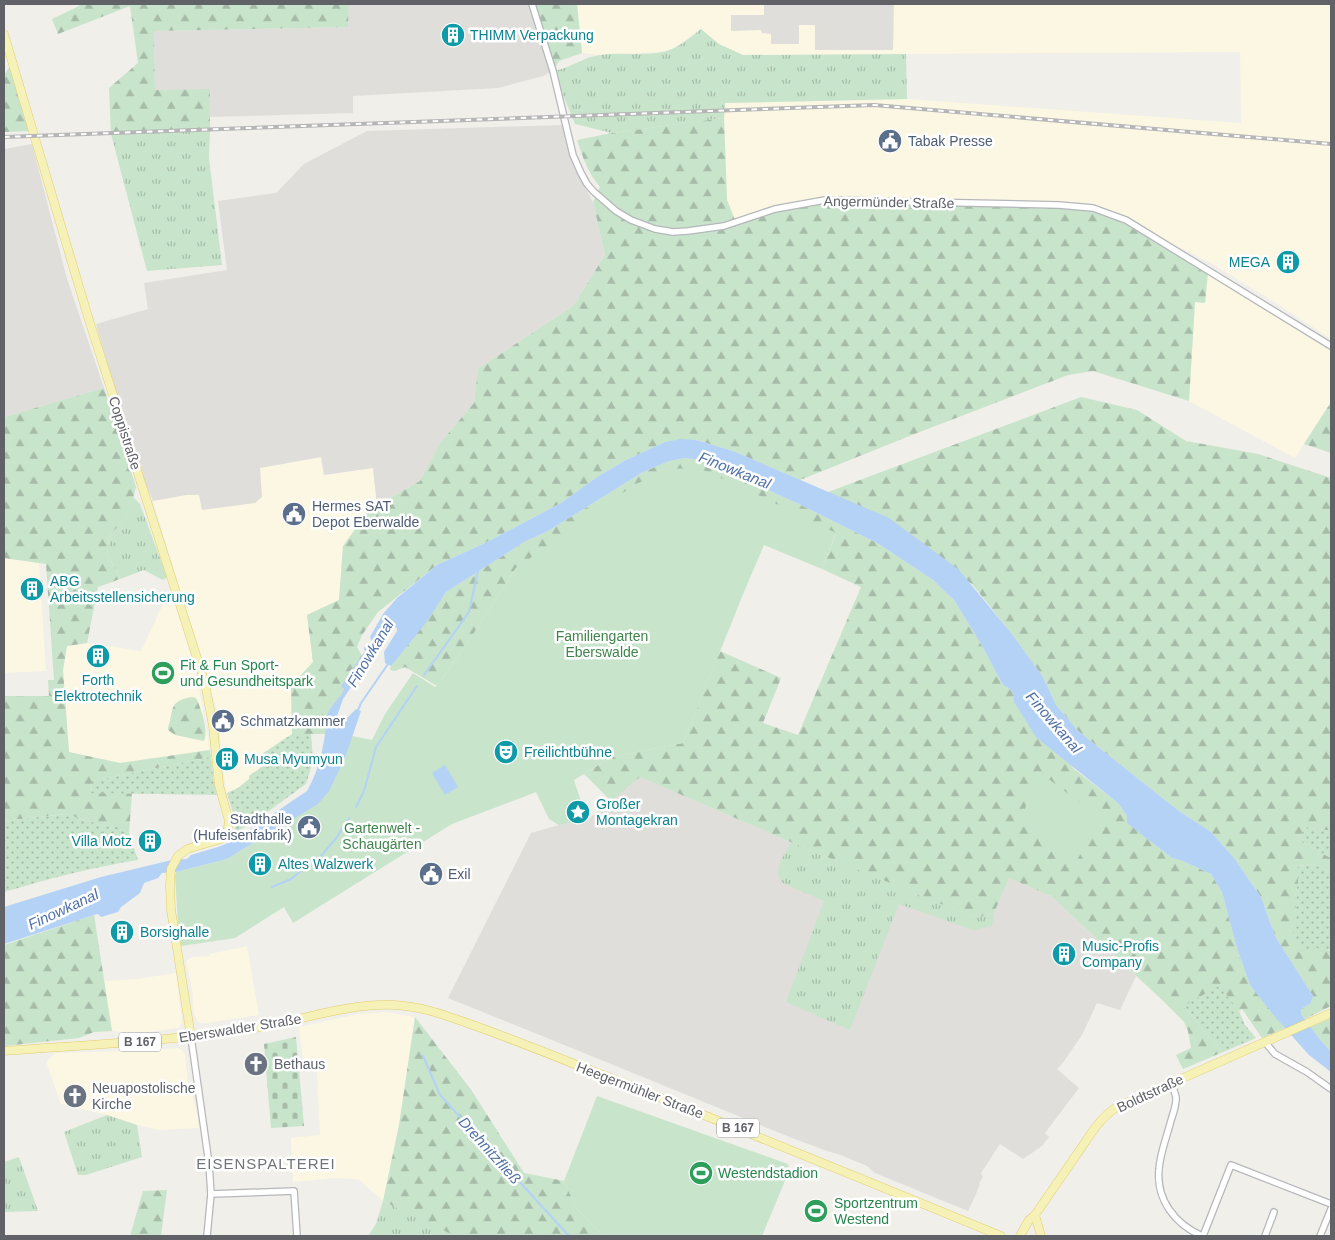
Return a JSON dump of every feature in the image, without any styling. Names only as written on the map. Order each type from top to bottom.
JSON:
[{"type":"main road","name":"Coppistraße","points":[[4,34],[92,329],[205,683],[213,726],[219,785],[229,821],[226,835],[215,842],[187,849],[178,856],[171,869],[171,910],[191,1037]]},
{"type":"main road","name":"Eberswalder Straße","points":[[4,1051],[191,1037],[256,1028],[360,1007],[394,1005],[416,1008]]},
{"type":"main road","name":"Heegermühler Straße","points":[[416,1008],[439,1013],[485,1029],[643,1090],[1000,1236]]},
{"type":"main road","name":"Boldtstraße","points":[[1020,1236],[1029,1220],[1035,1215],[1105,1115],[1117,1107],[1331,1013]]},
{"type":"main road","points":[[1035,1215],[1041,1236]]},
{"type":"street","name":"Angermünder Straße","points":[[532,4],[574,155],[581,173],[593,191],[616,211],[631,220],[655,229],[688,232],[724,226],[775,209],[825,200],[1059,205],[1092,208],[1126,220],[1331,346]]},
{"type":"street","points":[[191,1037],[207,1147],[211,1194],[207,1236]]},
{"type":"street","points":[[1265,1042],[1275,1054],[1307,1072],[1331,1089]]},
{"type":"street","points":[[1171,1083],[1176,1099],[1160,1163],[1158,1180],[1167,1208],[1178,1222],[1190,1231],[1203,1236],[1231,1165],[1331,1204]]},
{"type":"street","points":[[211,1194],[294,1191],[296,1236]]},
{"type":"street","points":[[1320,1236],[1331,1208]]},
{"type":"street","points":[[1265,1236],[1274,1212]]},
{"type":"shaded area","points":[[349,4],[532,4],[553,71],[543,76],[498,88],[353,96],[353,113],[210,117],[209,90],[155,91],[154,31],[348,27]]},
{"type":"shaded area","points":[[577,4],[1331,4],[1331,339],[1211,263],[1141,229],[735,220],[727,200],[725,103],[907,99],[1241,123],[1240,52],[743,55],[719,44],[701,29],[672,49],[660,52],[599,55],[582,53]]},
{"type":"shaded area","points":[[764,4],[894,4],[893,50],[815,50],[815,25],[799,25],[799,44],[771,44],[771,34],[762,33],[761,30],[731,31],[731,15],[764,15]]},
{"type":"shaded area","points":[[562,125],[572,160],[593,202],[605,255],[573,306],[478,369],[474,403],[440,443],[420,481],[377,505],[373,468],[324,475],[321,457],[260,468],[262,497],[255,503],[202,510],[199,495],[186,495],[153,501],[113,385],[96,324],[148,309],[144,283],[227,270],[218,201],[276,193],[304,164],[367,131]]},
{"type":"shaded area","points":[[32,144],[67,279],[104,388],[4,417],[4,149]]},
{"type":"shaded area","points":[[1208,272],[1331,350],[1331,402],[1295,458],[1189,401],[1195,302],[1205,303]]},
{"type":"shaded area","points":[[321,457],[324,475],[373,468],[377,505],[369,510],[343,546],[339,600],[307,615],[313,662],[291,686],[292,734],[262,754],[263,766],[249,776],[250,779],[238,788],[226,793],[217,712],[202,657],[153,501],[186,495],[200,495],[202,510],[262,497],[260,468]]},
{"type":"shaded area","points":[[4,558],[39,563],[46,671],[4,673]]},
{"type":"shaded area","points":[[173,596],[197,677],[210,750],[120,763],[69,752],[63,670],[67,646],[87,643],[141,651],[163,604]]},
{"type":"shaded area","points":[[640,777],[975,918],[994,913],[1009,877],[1051,896],[1136,976],[1120,1010],[1097,1003],[1082,1035],[1057,1069],[1079,1088],[1045,1133],[1049,1137],[1042,1146],[1023,1159],[1000,1144],[981,1173],[983,1177],[968,1211],[875,1173],[867,1166],[841,1155],[792,1138],[448,998],[531,833],[587,820]]},
{"type":"shaded area","points":[[247,946],[259,1015],[199,1023],[194,1015],[187,960],[193,957],[209,956],[210,954]]},
{"type":"shaded area","points":[[176,973],[182,1021],[178,1028],[136,1034],[112,1031],[104,981],[137,979]]},
{"type":"shaded area","points":[[387,1012],[415,1017],[399,1125],[383,1201],[358,1179],[334,1178],[293,1182],[291,1138],[320,1135],[317,1071],[304,1070],[299,1027],[358,1014]]},
{"type":"shaded area","points":[[178,1048],[185,1054],[188,1082],[191,1088],[199,1128],[159,1130],[61,1104],[46,1062],[55,1053]]},
{"type":"green space","points":[[80,4],[349,4],[348,27],[154,31],[155,90],[210,89],[210,130],[111,134],[109,88],[138,63],[130,6],[58,34],[52,19]]},
{"type":"green space","points":[[532,4],[577,4],[582,53],[559,61],[553,71]]},
{"type":"green space","points":[[701,29],[719,44],[743,55],[906,54],[907,99],[725,103],[724,118],[612,133],[575,124],[553,71],[600,55],[664,52],[680,45]]},
{"type":"green space","points":[[12,63],[32,131],[4,132],[4,75]]},
{"type":"green space","points":[[724,118],[727,200],[735,220],[825,200],[1059,205],[1110,213],[1208,272],[1205,303],[1195,302],[1189,401],[1093,371],[1068,375],[800,480],[733,451],[696,440],[665,442],[624,461],[597,477],[561,503],[485,543],[437,565],[378,612],[362,635],[357,647],[362,656],[342,686],[343,692],[328,713],[326,734],[292,734],[291,686],[313,662],[307,615],[339,600],[343,546],[369,510],[420,481],[440,443],[474,403],[478,369],[573,306],[605,255],[593,202],[600,187],[589,171],[577,140],[612,133]]},
{"type":"green space","points":[[210,130],[209,158],[222,265],[147,271],[111,134]]},
{"type":"green space","points":[[104,388],[136,487],[129,515],[111,534],[107,553],[120,579],[98,587],[87,643],[67,646],[63,670],[69,752],[120,763],[210,750],[211,757],[92,781],[91,793],[132,793],[129,833],[65,814],[4,821],[4,696],[49,696],[48,680],[54,680],[46,564],[4,558],[4,417]]},
{"type":"green space","points":[[1081,397],[1137,410],[1186,441],[1258,454],[1331,478],[1331,831],[1305,827],[1298,840],[1331,858],[1331,872],[1313,864],[1298,866],[1298,885],[1295,893],[1298,902],[1295,909],[1318,948],[1331,950],[1331,1006],[1305,1019],[1301,1014],[1301,1009],[1311,1003],[1313,996],[1275,936],[1261,897],[1234,858],[1211,832],[1179,811],[1078,731],[1056,705],[1043,677],[1012,634],[972,584],[828,492]]},
{"type":"green space","points":[[1331,402],[1331,453],[1304,444]]},
{"type":"green space","points":[[685,458],[702,460],[801,505],[877,543],[933,580],[954,600],[1003,685],[1010,689],[1014,695],[1013,700],[1074,769],[1119,804],[1127,816],[1128,823],[1172,858],[1211,874],[1222,892],[1237,948],[1250,985],[1285,1028],[1262,1038],[1242,1009],[1239,1011],[1219,987],[1184,1007],[1223,1052],[1183,1069],[1176,1055],[1191,1048],[1188,1031],[1184,1022],[1051,896],[1009,878],[994,913],[975,918],[640,777],[611,801],[584,774],[611,757],[683,743],[720,651],[781,678],[763,723],[798,735],[861,587],[822,569],[836,534],[516,568],[437,686],[405,667],[395,671],[390,670],[391,666],[446,592],[524,542],[548,531],[643,472],[669,461]]},
{"type":"green space","name":"Familiengarten Eberswalde","points":[[699,468],[836,533],[822,569],[764,545],[683,743],[611,757],[574,780],[587,820],[559,825],[549,819],[536,792],[452,824],[293,923],[284,907],[235,938],[181,946],[178,925],[176,872],[227,859],[276,830],[345,758],[352,736],[372,740],[385,714],[413,673],[435,687],[437,686],[516,568],[634,485],[669,469]]},
{"type":"green space","points":[[133,497],[140,504],[167,577],[163,580],[144,570],[120,579],[107,553],[111,534],[129,515]]},
{"type":"green space","points":[[192,697],[196,698],[204,720],[206,731],[204,741],[175,735],[168,730],[175,704]]},
{"type":"green space","points":[[292,734],[311,734],[313,761],[306,784],[235,833],[234,816],[227,793],[238,788],[249,779],[249,776],[263,766],[262,754]]},
{"type":"green space","points":[[211,757],[217,795],[91,793],[92,781]]},
{"type":"green space","points":[[1038,771],[1103,820],[1074,864],[1021,820]]},
{"type":"green space","points":[[65,814],[129,833],[138,860],[37,882],[4,892],[4,821]]},
{"type":"green space","points":[[1305,827],[1331,831],[1331,858],[1298,840]]},
{"type":"green space","points":[[791,842],[975,918],[994,913],[992,926],[973,930],[899,904],[850,1030],[786,1002],[824,901],[783,883],[780,879],[778,874],[780,863]]},
{"type":"green space","points":[[1313,864],[1331,872],[1331,950],[1328,949],[1324,952],[1318,948],[1304,949],[1293,939],[1295,909],[1298,902],[1295,893],[1298,885],[1298,866]]},
{"type":"green space","points":[[94,915],[112,1031],[94,1032],[79,1038],[4,1046],[4,945]]},
{"type":"green space","points":[[1219,986],[1239,1011],[1245,1025],[1256,1038],[1223,1052],[1183,1006]]},
{"type":"green space","points":[[415,1017],[472,1091],[524,1173],[564,1181],[577,1209],[597,1230],[608,1236],[453,1236],[383,1201],[399,1125]]},
{"type":"green space","points":[[1331,1018],[1331,1052],[1310,1027]]},
{"type":"green space","points":[[296,1037],[304,1126],[271,1128],[264,1044]]},
{"type":"green space","points":[[597,1096],[788,1164],[789,1171],[762,1236],[608,1236],[597,1230],[577,1209],[564,1181]]},
{"type":"green space","points":[[107,1115],[137,1125],[142,1157],[86,1175],[78,1175],[64,1132]]},
{"type":"green space","points":[[19,1157],[38,1211],[4,1212],[4,1162]]},
{"type":"green space","points":[[167,1190],[161,1236],[130,1236],[143,1191]]},
{"type":"green space","points":[[383,1201],[454,1235],[368,1236],[376,1224]]},
{"type":"water","name":"Finowkanal","points":[[681,439],[696,440],[733,451],[889,518],[958,569],[1012,634],[1043,677],[1056,705],[1078,731],[1179,811],[1211,832],[1234,858],[1261,897],[1275,936],[1313,996],[1311,1003],[1301,1009],[1301,1014],[1331,1052],[1331,1072],[1309,1055],[1250,985],[1237,948],[1222,892],[1211,874],[1172,858],[1127,823],[1127,816],[1119,804],[1036,737],[1013,700],[1014,695],[1010,689],[1003,685],[954,600],[933,580],[877,543],[801,505],[702,460],[685,458],[669,461],[643,472],[548,531],[524,542],[446,592],[425,624],[391,666],[385,663],[384,652],[397,631],[397,628],[394,627],[385,642],[369,653],[364,661],[366,665],[343,699],[337,716],[340,720],[348,717],[356,709],[361,711],[345,758],[329,791],[318,804],[227,859],[176,872],[162,873],[158,878],[144,883],[140,893],[121,907],[118,912],[101,917],[98,914],[94,915],[4,944],[4,907],[101,877],[172,860],[187,859],[191,855],[233,841],[307,791],[314,778],[321,757],[328,711],[343,692],[344,689],[341,686],[365,651],[365,646],[372,642],[370,637],[383,614],[397,598],[437,565],[485,543],[561,503],[597,477],[624,461],[665,442]]},
{"type":"water","points":[[445,765],[458,787],[445,795],[432,773]]},
{"type":"waterway","points":[[424,675],[469,612],[478,570]]},
{"type":"waterway","points":[[358,710],[388,664]]},
{"type":"waterway","name":"Drehnitzfließ","points":[[356,807],[364,791],[376,747],[417,686]]},
{"type":"waterway","name":"Drehnitzfließ","points":[[272,887],[291,879],[321,856],[337,837],[349,818]]},
{"type":"waterway","name":"Drehnitzfließ","points":[[423,1056],[440,1095],[569,1236]]},
{"type":"railway","points":[[4,137],[874,105],[1331,144]]},
{"type":"place","name":"THIMM Verpackung","points":[[453,35]]},
{"type":"place","name":"Tabak Presse","points":[[890,141]]},
{"type":"place","name":"MEGA","points":[[1288,262]]},
{"type":"place","name":"Hermes SAT Depot Eberwalde","points":[[294,514]]},
{"type":"place","name":"ABG Arbeitsstellensicherung","points":[[32,589]]},
{"type":"place","name":"Forth Elektrotechnik","points":[[98,656]]},
{"type":"place","name":"Fit & Fun Sport- und Gesundheitspark","points":[[163,673]]},
{"type":"place","name":"Schmatzkammer","points":[[223,721]]},
{"type":"place","name":"Freilichtbühne","points":[[506,752]]},
{"type":"place","name":"Musa Myumyun","points":[[227,759]]},
{"type":"place","name":"Großer Montagekran","points":[[578,812]]},
{"type":"place","name":"Stadthalle (Hufeisenfabrik)","points":[[309,827]]},
{"type":"place","name":"Villa Motz","points":[[150,841]]},
{"type":"place","name":"Altes Walzwerk","points":[[260,864]]},
{"type":"place","name":"Exil","points":[[431,874]]},
{"type":"place","name":"Borsighalle","points":[[122,932]]},
{"type":"place","name":"Music-Profis Company","points":[[1064,954]]},
{"type":"place","name":"Bethaus","points":[[256,1064]]},
{"type":"place","name":"Neuapostolische Kirche","points":[[75,1096]]},
{"type":"place","name":"Westendstadion","points":[[701,1173]]},
{"type":"place","name":"Sportzentrum Westend","points":[[816,1211]]},
{"type":"district","name":"EISENSPALTEREI","points":[[266,1163]]},
{"type":"park label","name":"Gartenwelt - Schaugärten","points":[[382,836]]}]
